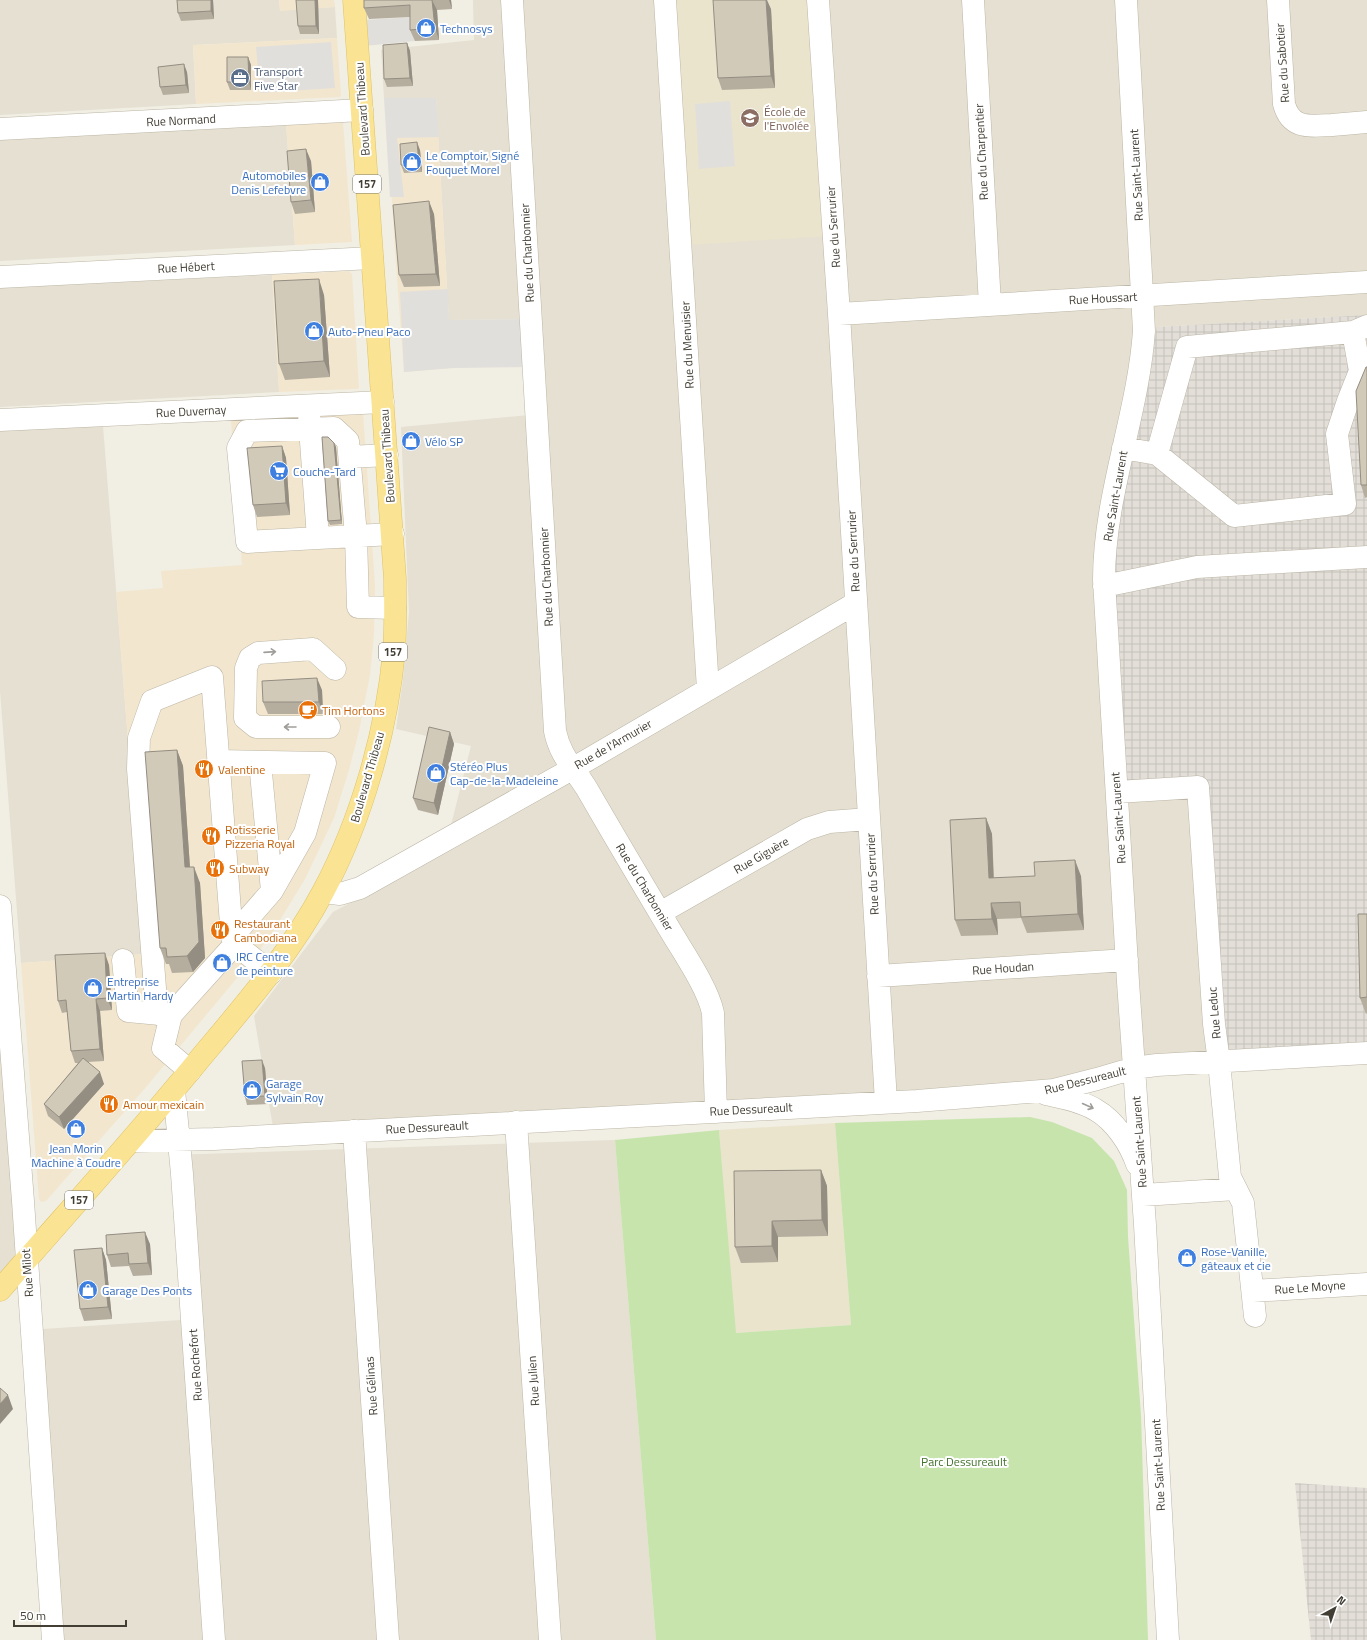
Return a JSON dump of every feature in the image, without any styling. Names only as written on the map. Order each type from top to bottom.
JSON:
[{"type":"main road","name":"Boulevard Thibeau","points":[[0,1290],[131,1141],[190,1071],[271,973],[297,936],[324,892],[352,826],[365,790],[377,747],[391,676],[394,649],[395,608],[393,534],[354,0]]},
{"type":"street","name":"Rue du Charbonnier","points":[[512,0],[554,731],[557,743],[562,753],[584,784],[705,991],[712,1007],[716,1112]]},
{"type":"street","name":"Rue du Menuisier","points":[[665,0],[708,689]]},
{"type":"street","name":"Rue du Serrurier","points":[[818,0],[839,314],[886,1102]]},
{"type":"street","name":"Rue du Charpentier","points":[[973,0],[990,305]]},
{"type":"street","name":"Rue Saint-Laurent","points":[[1126,0],[1143,295],[1144,343],[1106,536],[1104,586],[1142,1187],[1168,1640]]},
{"type":"street","name":"Rue du Sabotier","points":[[1278,0],[1284,104],[1288,115],[1297,123],[1309,126],[1367,122]]},
{"type":"street","name":"Rue Normand","points":[[0,129],[362,110]]},
{"type":"street","name":"Rue Hébert","points":[[0,276],[372,258]]},
{"type":"street","name":"Rue Houssart","points":[[839,314],[1367,282]]},
{"type":"street","points":[[1123,448],[1157,454],[1234,516],[1345,504],[1337,434],[1360,370],[1360,329],[1187,347],[1157,454]]},
{"type":"street","name":"Rue Duvernay","points":[[0,420],[383,402]]},
{"type":"street","points":[[309,405],[318,538]]},
{"type":"street","points":[[393,534],[356,536],[318,538],[248,542],[238,448],[247,431],[334,428],[348,441],[356,536],[358,607],[395,608]]},
{"type":"street","points":[[350,457],[387,455]]},
{"type":"street","points":[[1104,586],[1198,567],[1367,557]]},
{"type":"street","name":"Rue de l'Armurier","points":[[324,892],[340,894],[360,888],[572,769],[856,603]]},
{"type":"street","points":[[329,727],[256,727],[245,718],[246,668],[250,658],[258,653],[313,649],[335,669]]},
{"type":"street","points":[[190,1071],[163,1048],[164,1014],[138,769],[139,738],[152,701],[212,677],[234,940],[239,947],[271,973]]},
{"type":"street","points":[[164,1014],[234,940],[272,891],[305,834],[325,763],[218,761]]},
{"type":"street","points":[[260,762],[272,891]]},
{"type":"street","name":"Rue Leduc","points":[[1116,792],[1198,787],[1214,1024],[1230,1177],[1243,1203],[1255,1316]]},
{"type":"street","name":"Rue Giguère","points":[[660,913],[806,829],[829,822],[869,819]]},
{"type":"street","name":"Rue Milot","points":[[0,906],[27,1259],[53,1640]]},
{"type":"street","points":[[123,960],[128,1011],[164,1014]]},
{"type":"street","name":"Rue Houdan","points":[[878,976],[1127,960]]},
{"type":"street","name":"Rue Dessureault","points":[[131,1141],[179,1140],[918,1101],[1037,1092],[1079,1084],[1134,1068],[1367,1053]]},
{"type":"street","name":"Rue Rochefort","points":[[174,1090],[179,1140],[214,1640]]},
{"type":"street","points":[[1037,1092],[1067,1098],[1096,1110],[1103,1115],[1126,1142],[1134,1156],[1142,1187],[1236,1189]]},
{"type":"street","name":"Rue Julien","points":[[516,1122],[550,1640]]},
{"type":"street","name":"Rue Gélinas","points":[[354,1131],[388,1640]]},
{"type":"street","name":"Rue Le Moyne","points":[[1253,1291],[1367,1284]]},
{"type":"shaded area","points":[[0,0],[279,0],[280,10],[335,7],[337,38],[193,45],[196,104],[0,115]]},
{"type":"shaded area","points":[[279,0],[334,0],[335,7],[280,11]]},
{"type":"shaded area","points":[[473,0],[1367,0],[1367,315],[1157,327],[1228,1054],[1148,1055],[1076,1076],[1024,1084],[273,1127],[254,1016],[333,912],[444,853],[471,746],[396,729],[403,679],[409,612],[401,427],[529,415],[522,319],[449,320],[436,98],[384,98],[381,50],[474,40]]},
{"type":"shaded area","name":"École de l'Envolée","points":[[670,0],[814,0],[829,236],[686,245]]},
{"type":"shaded area","points":[[414,17],[415,41],[364,46],[362,20]]},
{"type":"shaded area","points":[[337,38],[340,97],[196,104],[193,45]]},
{"type":"shaded area","points":[[331,42],[335,88],[260,93],[256,47]]},
{"type":"shaded area","points":[[384,98],[436,98],[439,137],[397,138],[404,197],[390,197]]},
{"type":"shaded area","points":[[436,98],[449,320],[472,366],[404,372],[386,102]]},
{"type":"shaded area","points":[[730,101],[735,166],[699,169],[695,104]]},
{"type":"shaded area","points":[[343,122],[352,242],[295,245],[286,124]]},
{"type":"shaded area","points":[[286,124],[295,245],[0,261],[0,140]]},
{"type":"shaded area","points":[[349,271],[352,274],[359,388],[279,392],[272,275]]},
{"type":"shaded area","points":[[272,275],[279,392],[0,407],[0,288]]},
{"type":"shaded area","points":[[448,289],[449,320],[522,319],[526,367],[454,368],[404,372],[400,292]]},
{"type":"shaded area","points":[[1367,315],[1367,1059],[1221,1068],[1202,782],[1125,787],[1109,568],[1157,327]]},
{"type":"shaded area","points":[[363,413],[375,585],[374,635],[370,675],[359,731],[334,818],[305,879],[271,935],[147,1086],[46,1201],[41,1202],[39,1199],[21,963],[145,954],[116,592],[163,588],[161,571],[242,565],[231,420]]},
{"type":"shaded area","points":[[103,426],[145,954],[21,963],[0,691],[0,431]]},
{"type":"shaded area","points":[[0,1029],[18,1257],[0,1276]]},
{"type":"shaded area","points":[[835,1123],[851,1325],[735,1333],[719,1130]]},
{"type":"shaded area","points":[[615,1140],[656,1640],[62,1640],[43,1329],[181,1320],[171,1155]]},
{"type":"shaded area","points":[[1295,1483],[1367,1488],[1367,1640],[1311,1640]]},
{"type":"green space","name":"Parc Dessureault","points":[[1030,1117],[1052,1122],[1092,1138],[1114,1161],[1127,1190],[1128,1237],[1141,1415],[1148,1640],[656,1640],[615,1140],[719,1130],[736,1333],[851,1325],[835,1123]]},
{"type":"building","points":[[177,0],[211,0],[211,11],[178,13]]},
{"type":"building","points":[[296,0],[315,0],[316,26],[298,26]]},
{"type":"building","points":[[364,0],[432,0],[435,28],[410,30],[410,5],[364,8]]},
{"type":"building","points":[[713,0],[766,0],[771,76],[718,78]]},
{"type":"building","points":[[407,43],[410,78],[384,79],[383,45]]},
{"type":"building","points":[[227,57],[248,57],[249,82],[227,82]]},
{"type":"building","points":[[184,64],[186,85],[160,87],[158,67]]},
{"type":"building","points":[[417,142],[419,164],[401,165],[400,144]]},
{"type":"building","points":[[306,149],[311,200],[291,202],[287,151]]},
{"type":"building","points":[[429,201],[436,274],[399,275],[393,205]]},
{"type":"building","points":[[319,279],[324,361],[279,364],[274,281]]},
{"type":"building","points":[[1366,367],[1367,485],[1361,485],[1356,391]]},
{"type":"building","points":[[322,437],[328,437],[334,443],[341,520],[328,521]]},
{"type":"building","points":[[282,446],[286,503],[253,505],[247,448]]},
{"type":"building","points":[[317,678],[319,702],[263,702],[262,681]]},
{"type":"building","points":[[429,727],[450,732],[434,803],[413,798]]},
{"type":"building","points":[[177,750],[185,867],[194,867],[199,942],[187,956],[167,957],[166,948],[160,948],[145,752]]},
{"type":"building","points":[[986,818],[989,878],[1035,876],[1034,862],[1075,860],[1078,914],[1021,917],[1020,902],[991,903],[992,919],[955,920],[950,820]]},
{"type":"building","points":[[1358,914],[1367,914],[1367,997],[1360,998]]},
{"type":"building","points":[[105,953],[107,998],[96,999],[100,1049],[71,1051],[66,1000],[58,1001],[55,955]]},
{"type":"building","points":[[83,1058],[100,1072],[59,1117],[44,1104]]},
{"type":"building","points":[[262,1060],[265,1096],[245,1097],[242,1061]]},
{"type":"building","points":[[821,1170],[822,1220],[772,1221],[772,1246],[735,1247],[734,1171]]},
{"type":"building","points":[[145,1232],[148,1263],[129,1264],[128,1253],[107,1255],[106,1235]]},
{"type":"building","points":[[102,1248],[108,1307],[80,1309],[74,1250]]},
{"type":"building","points":[[0,1388],[8,1395],[0,1404]]},
{"type":"place","name":"Technosys","points":[[426,28]]},
{"type":"place","name":"Transport Five Star","points":[[240,78]]},
{"type":"place","name":"École de l'Envolée","points":[[750,118]]},
{"type":"place","name":"Le Comptoir, Signé Fouquet Morel","points":[[412,162]]},
{"type":"place","name":"Automobiles Denis Lefebvre","points":[[320,182]]},
{"type":"place","name":"Auto-Pneu Paco","points":[[314,331]]},
{"type":"place","name":"Vélo SP","points":[[411,441]]},
{"type":"place","name":"Couche-Tard","points":[[279,471]]},
{"type":"place","name":"Tim Hortons","points":[[308,710]]},
{"type":"place","name":"Valentine","points":[[204,769]]},
{"type":"place","name":"Stéréo Plus Cap-de-la-Madeleine","points":[[436,773]]},
{"type":"place","name":"Rotisserie Pizzeria Royal","points":[[211,836]]},
{"type":"place","name":"Subway","points":[[215,868]]},
{"type":"place","name":"Restaurant Cambodiana","points":[[220,930]]},
{"type":"place","name":"IRC Centre de peinture","points":[[222,963]]},
{"type":"place","name":"Entreprise Martin Hardy","points":[[93,988]]},
{"type":"place","name":"Garage Sylvain Roy","points":[[252,1090]]},
{"type":"place","name":"Amour mexicain","points":[[109,1104]]},
{"type":"place","name":"Jean Morin Machine à Coudre","points":[[76,1129]]},
{"type":"place","name":"Rose-Vanille, gâteaux et cie","points":[[1187,1258]]},
{"type":"place","name":"Garage Des Ponts","points":[[88,1290]]}]
